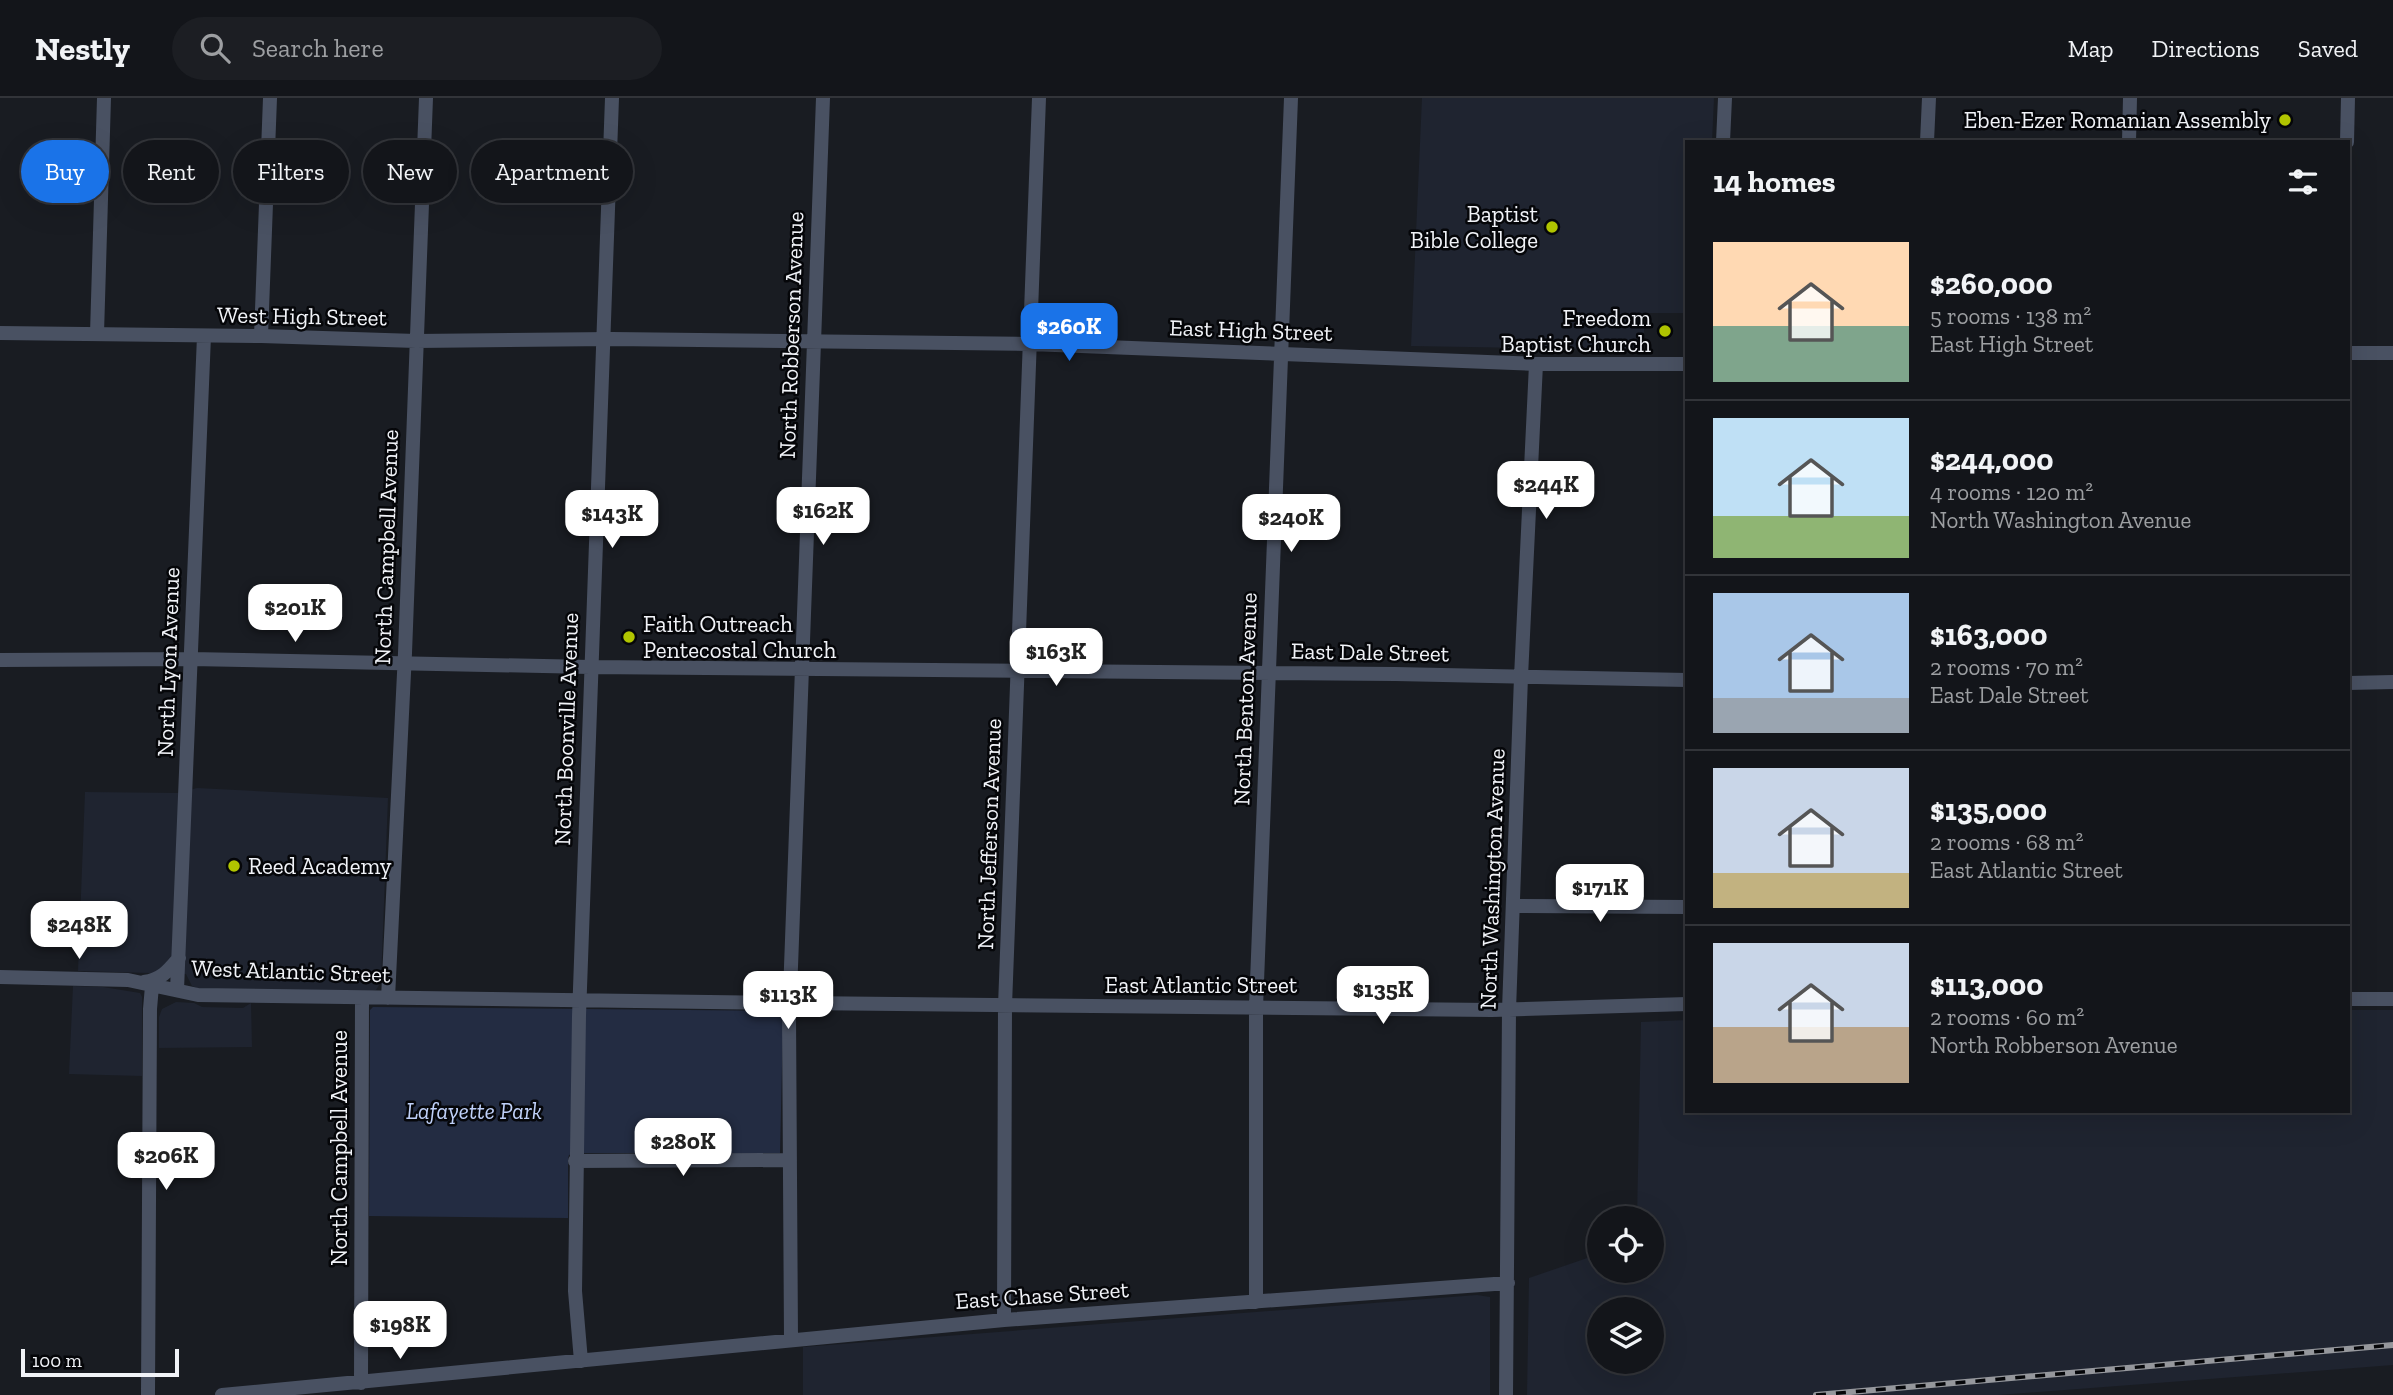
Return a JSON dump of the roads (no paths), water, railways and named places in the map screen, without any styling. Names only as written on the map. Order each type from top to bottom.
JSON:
[{"type":"street","points":[[97,334],[104,98]]},
{"type":"street","points":[[261,336],[270,98]]},
{"type":"street","name":"North Campbell Avenue","points":[[388,998],[426,98]]},
{"type":"street","name":"North Boonville Avenue","points":[[581,1361],[575,1291],[575,1161],[590,667],[612,98]]},
{"type":"street","name":"North Robberson Avenue","points":[[791,1339],[789,1004],[823,98]]},
{"type":"street","name":"North Jefferson Avenue","points":[[1004,1320],[1005,1006],[1039,98]]},
{"type":"street","name":"North Benton Avenue","points":[[1256,1302],[1256,1008],[1291,98]]},
{"type":"street","points":[[1723,140],[1725,98]]},
{"type":"street","points":[[1927,140],[1929,98]]},
{"type":"street","points":[[2129,140],[2130,98]]},
{"type":"street","points":[[2347,140],[2348,98]]},
{"type":"street","name":"West High Street","points":[[0,333],[416,341],[603,339]]},
{"type":"street","name":"North Lyon Avenue","points":[[177,990],[204,336]]},
{"type":"street","name":"East High Street","points":[[603,339],[1030,344],[1536,364],[1685,364]]},
{"type":"street","points":[[2350,353],[2393,354]]},
{"type":"street","name":"North Washington Avenue","points":[[1506,1395],[1513,906],[1536,364]]},
{"type":"street","name":"East Dale Street","points":[[0,660],[191,659],[590,667],[1685,680]]},
{"type":"street","points":[[2350,683],[2393,682]]},
{"type":"street","points":[[1513,906],[1685,907]]},
{"type":"street","points":[[148,1395],[150,1009],[146,985],[167,973],[179,958]]},
{"type":"street","name":"West Atlantic Street","points":[[0,977],[128,980],[198,995],[581,1002]]},
{"type":"street","name":"North Campbell Avenue","points":[[362,998],[362,1383]]},
{"type":"street","points":[[2350,999],[2393,999]]},
{"type":"street","name":"East Atlantic Street","points":[[581,1002],[1510,1010],[1685,1004]]},
{"type":"street","points":[[575,1161],[790,1160]]},
{"type":"street","name":"East Chase Street","points":[[222,1395],[1004,1320],[1508,1283]]},
{"type":"railway","points":[[1816,1395],[2393,1345]]},
{"type":"place","name":"Eben-Ezer Romanian Assembly","points":[[2285,120]]},
{"type":"place","name":"Baptist Bible College","points":[[1552,227]]},
{"type":"place","name":"Freedom Baptist Church","points":[[1665,331]]},
{"type":"place","name":"Faith Outreach Pentecostal Church","points":[[629,637]]},
{"type":"place","name":"Reed Academy","points":[[234,866]]},
{"type":"park label","name":"Lafayette Park","points":[[474,1111]]}]
